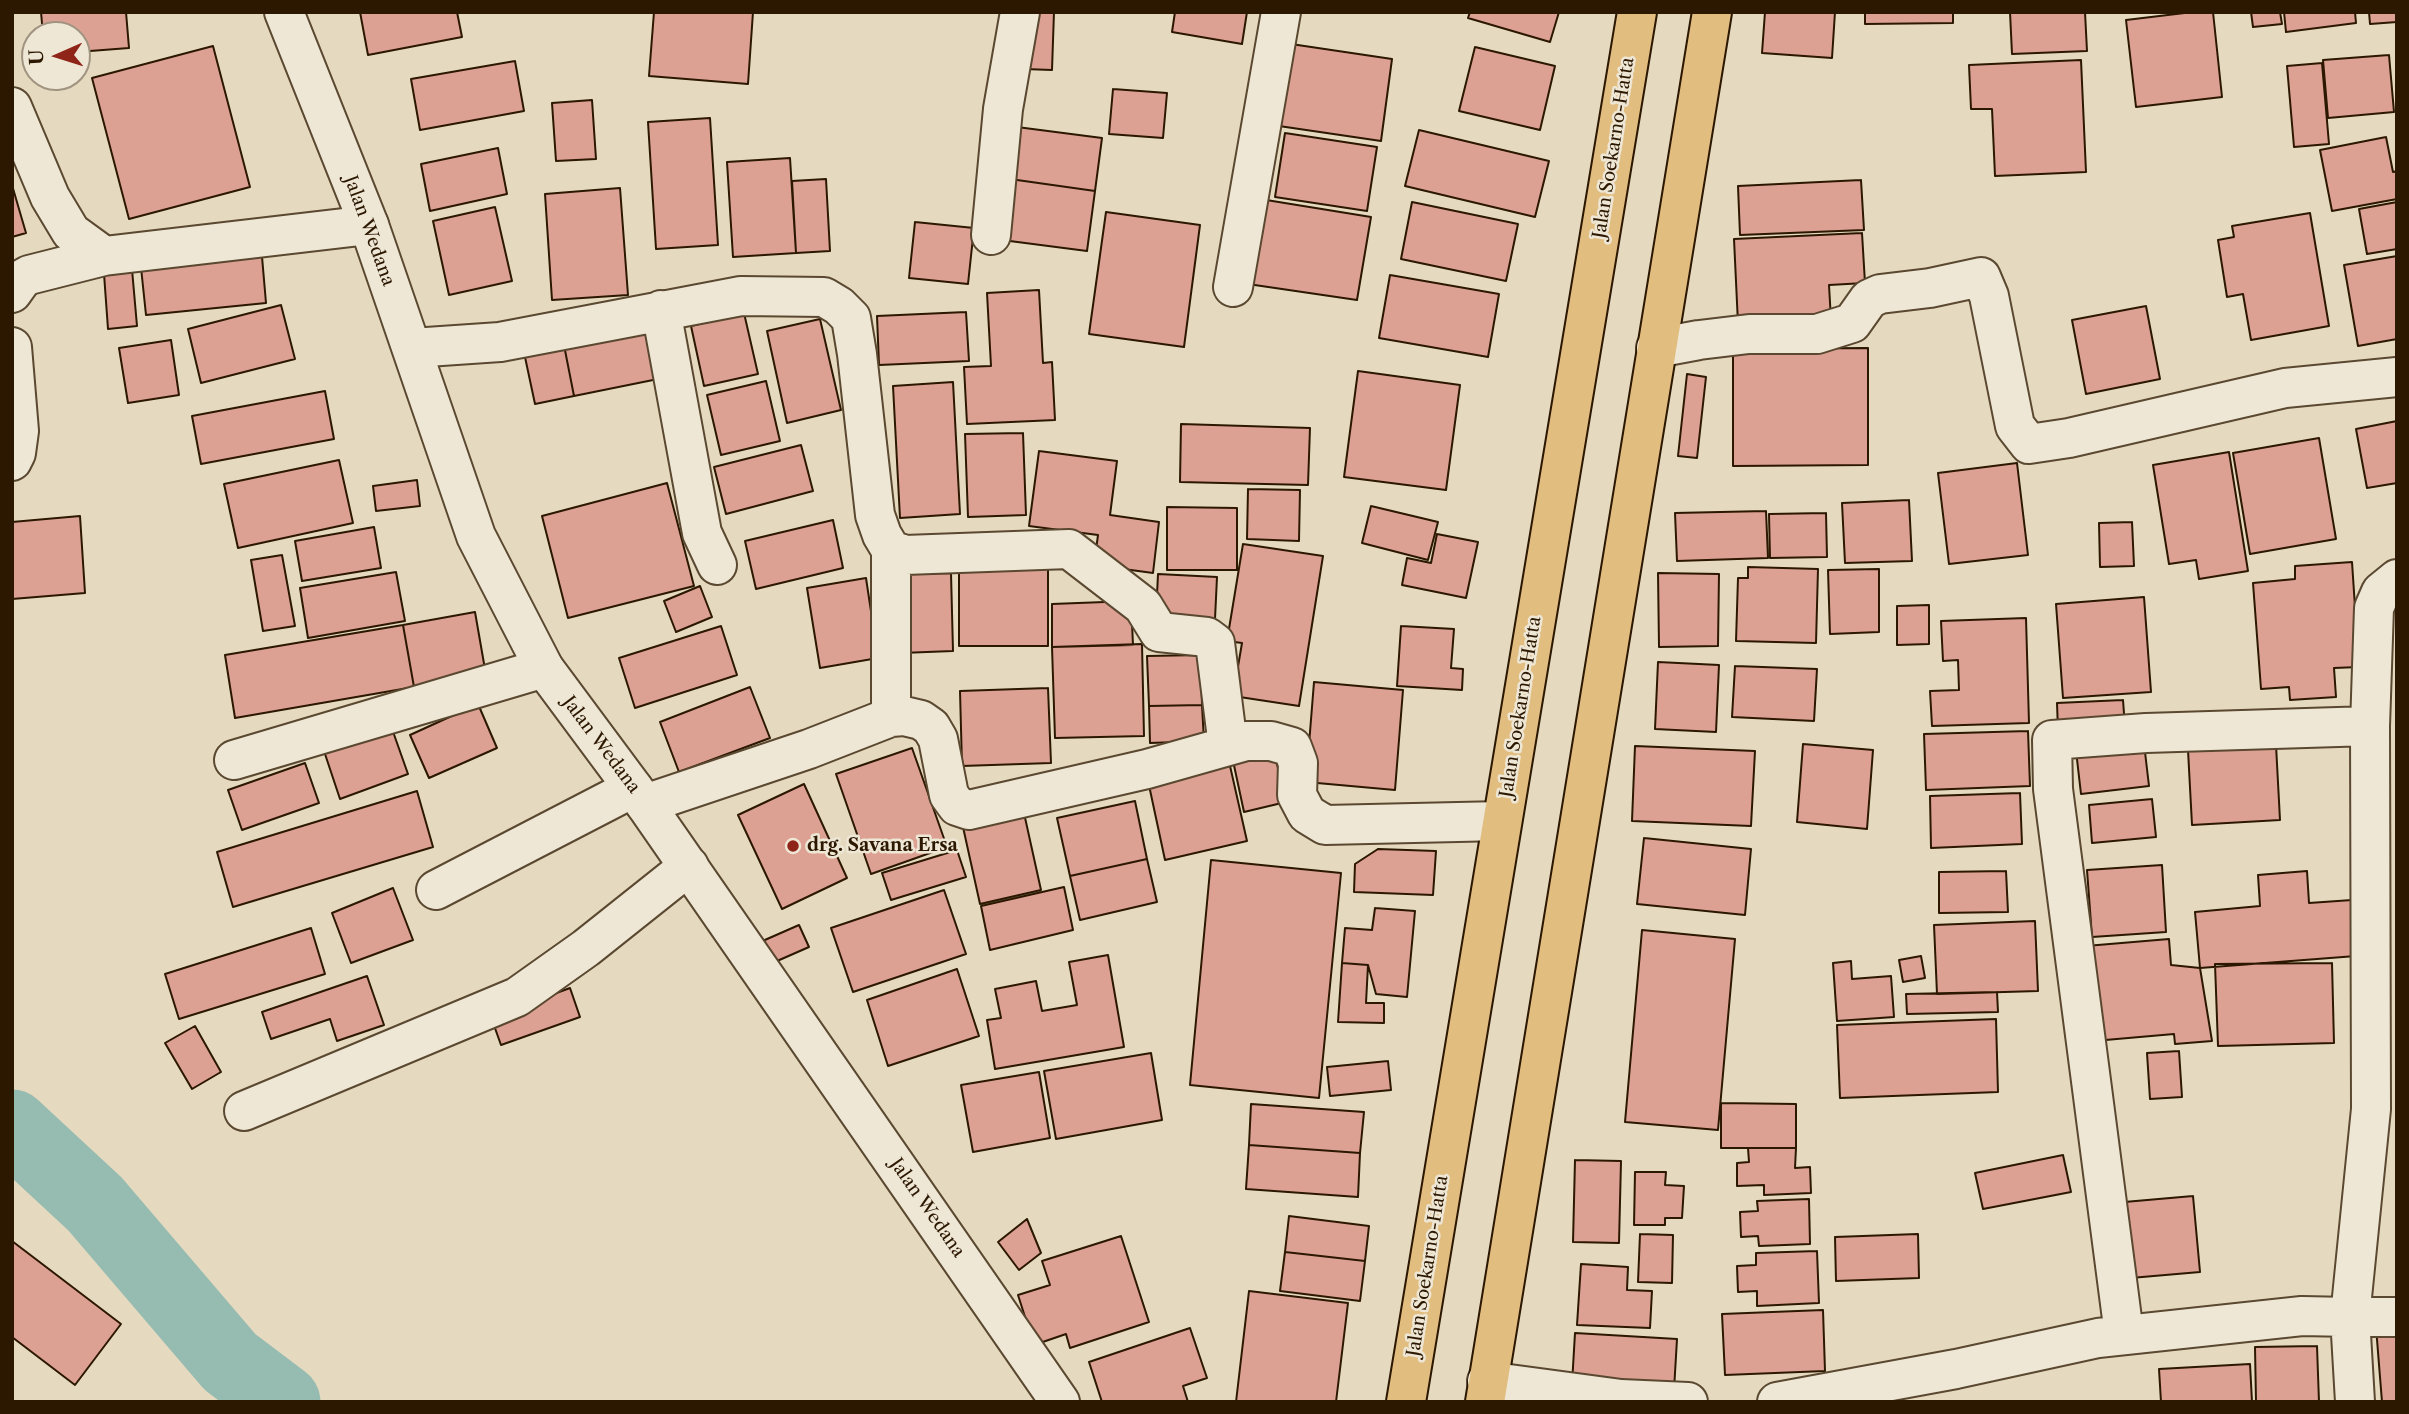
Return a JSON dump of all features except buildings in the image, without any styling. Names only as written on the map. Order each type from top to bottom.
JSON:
[{"type":"highway","name":"Jalan Soekarno-Hatta","points":[[1406,1402],[1637,12]]},
{"type":"highway","points":[[1486,1391],[1712,12]]},
{"type":"street","name":"Jalan Wedana","points":[[285,12],[369,225],[476,536],[544,668],[689,866],[1060,1402]]},
{"type":"street","points":[[991,235],[1003,108],[1020,12]]},
{"type":"street","points":[[1233,287],[1281,12]]},
{"type":"street","points":[[12,107],[50,197],[71,232],[104,256]]},
{"type":"street","points":[[12,293],[22,279],[29,275],[104,256],[369,225]]},
{"type":"street","points":[[1656,348],[1749,334],[1817,334],[1852,323],[1869,299],[1880,294],[1930,288],[1981,277],[1989,296],[2015,426],[2029,444],[2069,438],[2285,388],[2397,377]]},
{"type":"street","points":[[412,348],[500,342],[741,296],[824,297],[839,306],[851,318],[875,515],[881,536],[891,550],[905,555],[1069,550],[1143,607],[1159,632],[1207,637],[1214,643],[1228,746]]},
{"type":"street","points":[[661,310],[702,533],[717,565]]},
{"type":"street","points":[[12,347],[19,431],[19,443],[12,461]]},
{"type":"street","points":[[891,550],[891,717]]},
{"type":"street","points":[[2355,1402],[2350,1317],[2371,1109],[2370,726],[2374,608],[2381,592],[2397,579]]},
{"type":"street","points":[[234,760],[544,668]]},
{"type":"street","points":[[436,890],[639,796],[809,750],[891,717],[912,718],[931,727],[938,739],[949,795],[957,806],[969,810],[1147,769],[1246,741],[1271,741],[1292,747],[1298,763],[1297,795],[1307,814],[1325,825],[1502,821]]},
{"type":"street","points":[[2124,1334],[2053,789],[2052,740],[2146,733],[2370,726]]},
{"type":"street","points":[[244,1111],[517,997],[586,948],[689,866]]},
{"type":"street","points":[[1777,1402],[2124,1334],[2302,1316],[2397,1317]]},
{"type":"street","points":[[1486,1391],[1688,1402]]},
{"type":"waterway","points":[[12,1127],[95,1204],[230,1362],[283,1402]]},
{"type":"place","name":"drg. Savana Ersa","points":[[793,846]]}]
